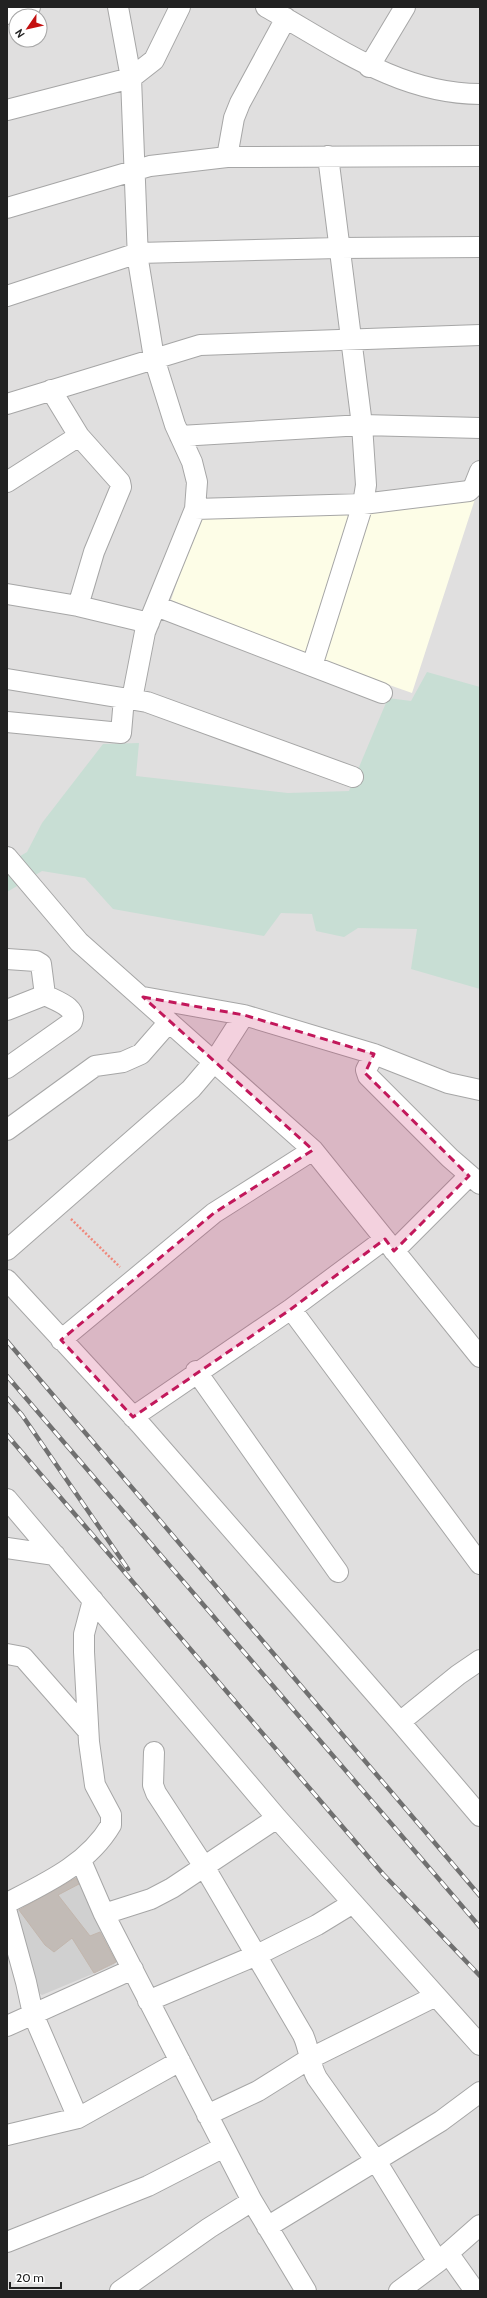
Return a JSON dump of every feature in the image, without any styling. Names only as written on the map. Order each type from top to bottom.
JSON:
[{"type":"street","points":[[7,14],[30,7]]},
{"type":"street","points":[[7,722],[121,733],[128,699],[152,614],[195,509],[197,482],[192,462],[175,425],[154,358],[138,253],[136,170],[131,78],[118,7]]},
{"type":"street","points":[[7,110],[131,78],[154,60],[180,7]]},
{"type":"street","points":[[266,7],[369,67],[435,90],[464,95],[480,93]]},
{"type":"street","points":[[369,67],[405,7]]},
{"type":"street","points":[[227,157],[231,130],[237,111],[286,18]]},
{"type":"street","points":[[312,666],[363,504],[366,485],[362,425],[350,340],[328,156]]},
{"type":"street","points":[[7,208],[136,170],[172,162],[227,157],[480,156]]},
{"type":"street","points":[[7,296],[138,253],[339,248],[480,247]]},
{"type":"street","points":[[7,404],[200,345],[480,335]]},
{"type":"street","points":[[51,390],[79,436],[117,477],[121,487],[94,552],[78,606]]},
{"type":"street","points":[[180,436],[362,425],[480,428]]},
{"type":"street","points":[[7,482],[79,436]]},
{"type":"street","points":[[195,509],[363,504],[469,491],[474,486],[480,471]]},
{"type":"street","points":[[7,594],[78,606],[152,614],[312,666],[382,693]]},
{"type":"street","points":[[7,679],[147,702],[353,777]]},
{"type":"street","points":[[7,857],[79,942],[143,997],[313,1150],[480,1357]]},
{"type":"street","points":[[7,959],[36,961],[41,964],[45,995]]},
{"type":"street","points":[[7,1010],[45,995],[68,1007],[73,1014],[72,1022],[7,1068]]},
{"type":"street","points":[[143,997],[244,1015],[374,1054],[448,1083],[480,1090]]},
{"type":"street","points":[[7,1250],[191,1089],[214,1062],[244,1015]]},
{"type":"street","points":[[7,1130],[95,1066],[128,1060],[141,1054],[169,1022]]},
{"type":"street","points":[[132,1417],[196,1371],[390,1245],[475,1180],[431,1141],[368,1076],[366,1070],[374,1054]]},
{"type":"street","points":[[61,1340],[214,1213],[313,1150]]},
{"type":"street","points":[[7,1280],[132,1417],[400,1722],[480,1816]]},
{"type":"street","points":[[290,1309],[480,1564]]},
{"type":"street","points":[[196,1371],[338,1572]]},
{"type":"street","points":[[7,1499],[277,1818],[480,2046]]},
{"type":"street","points":[[7,1548],[54,1555]]},
{"type":"street","points":[[7,1903],[49,1882],[81,1861],[108,1831],[112,1821],[95,1785],[88,1731],[84,1640],[93,1600]]},
{"type":"street","points":[[7,1654],[23,1657],[88,1731]]},
{"type":"street","points":[[400,1722],[458,1674],[480,1660]]},
{"type":"street","points":[[154,1752],[153,1785],[156,1793],[205,1868],[303,2036],[307,2045],[309,2059],[317,2078],[443,2258],[475,2291]]},
{"type":"street","points":[[104,1914],[151,1899],[205,1868],[277,1818]]},
{"type":"street","points":[[81,1861],[104,1914],[148,2001],[252,2201],[304,2290]]},
{"type":"street","points":[[148,2001],[257,1955],[317,1924],[353,1903]]},
{"type":"street","points":[[7,1913],[33,2014],[78,2118]]},
{"type":"street","points":[[7,2026],[133,1970]]},
{"type":"street","points":[[208,2115],[258,2091],[309,2059],[436,1996]]},
{"type":"street","points":[[7,2135],[78,2118],[180,2062]]},
{"type":"street","points":[[267,2227],[441,2121],[480,2092]]},
{"type":"street","points":[[7,2242],[148,2186],[224,2147]]},
{"type":"street","points":[[120,2291],[209,2228],[252,2201]]},
{"type":"street","points":[[398,2291],[443,2258],[480,2225]]},
{"type":"path","points":[[58,1206],[133,1280]]},
{"type":"highlighted area","points":[[143,997],[244,1015],[374,1054],[365,1073],[469,1176],[394,1251],[385,1239],[291,1309],[133,1417],[61,1340],[214,1213],[313,1150]]},
{"type":"shaded area","points":[[7,7],[480,7],[480,2291],[7,2291]]},
{"type":"shaded area","points":[[475,499],[412,693],[321,661],[368,512]]},
{"type":"shaded area","points":[[350,514],[308,655],[171,600],[199,517]]},
{"type":"shaded area","points":[[427,672],[480,687],[480,989],[411,969],[417,929],[358,928],[344,937],[316,931],[312,914],[281,913],[264,936],[113,909],[85,878],[42,871],[7,892],[7,864],[27,852],[42,823],[103,744],[139,743],[136,776],[288,793],[349,791],[388,698],[411,701]]},
{"type":"shaded area","points":[[73,1867],[118,1960],[114,1965],[42,1995],[34,1990],[10,1908]]},
{"type":"building","points":[[76,1878],[79,1884],[58,1895],[90,1936],[100,1932],[116,1962],[94,1973],[72,1938],[54,1952],[45,1945],[19,1910]]},
{"type":"railway","points":[[7,1341],[480,1896]]},
{"type":"railway","points":[[7,1376],[480,1927]]},
{"type":"railway","points":[[7,1398],[22,1415],[128,1569]]},
{"type":"railway","points":[[7,1435],[383,1874],[480,1976]]}]
